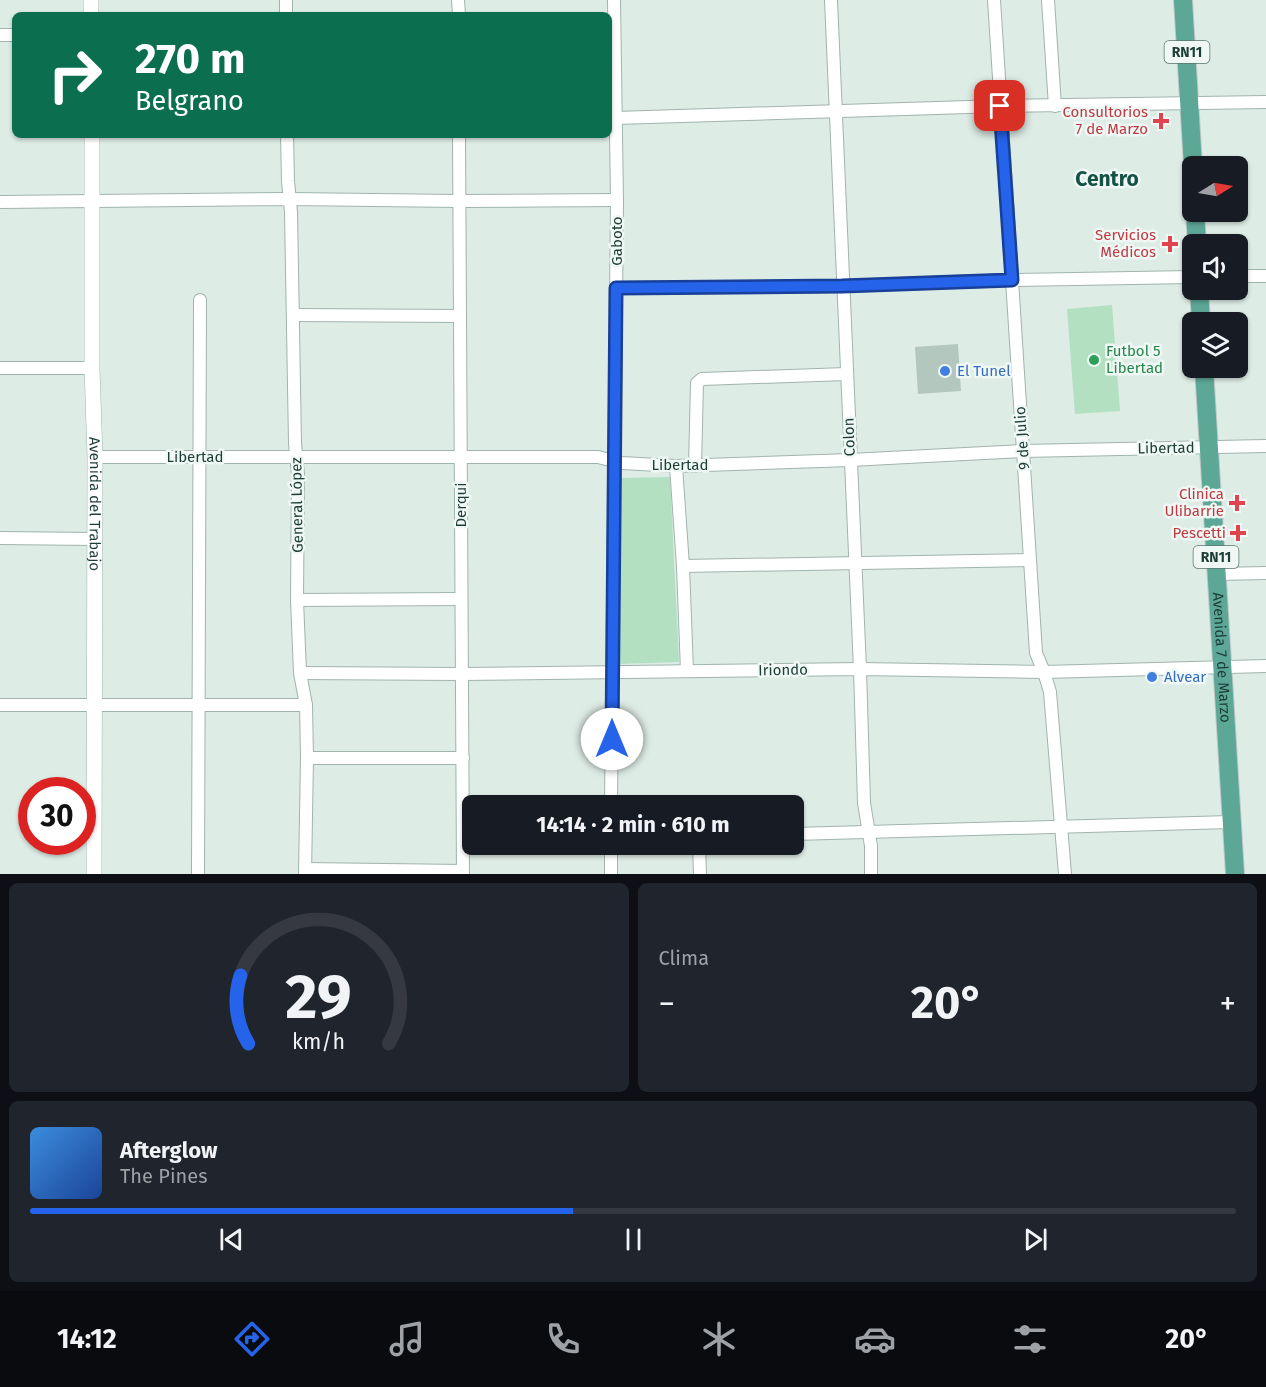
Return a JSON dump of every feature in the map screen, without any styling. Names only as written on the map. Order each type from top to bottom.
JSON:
[{"type":"main road","name":"RN11","points":[[1184,0],[1193,156]]},
{"type":"main road","name":"Avenida 7 de Marzo","points":[[1205,378],[1235,874]]},
{"type":"street","name":"Gaboto","points":[[611,795],[617,200],[612,35],[614,0]]},
{"type":"street","name":"Colon","points":[[831,0],[864,803],[871,846],[871,874]]},
{"type":"street","name":"9 de Julio","points":[[994,0],[1036,653],[1050,692],[1065,874]]},
{"type":"street","points":[[1048,0],[1054,106]]},
{"type":"street","points":[[616,118],[835,110],[1266,102]]},
{"type":"street","name":"Avenida del Trabajo","points":[[92,138],[92,368],[95,457],[94,874]]},
{"type":"street","name":"General López","points":[[287,138],[294,315],[295,443],[298,475],[297,600],[300,673],[306,705],[305,872]]},
{"type":"street","name":"Derqui","points":[[459,138],[461,599],[465,795]]},
{"type":"street","points":[[0,202],[290,199],[617,200]]},
{"type":"street","points":[[1248,276],[1266,276]]},
{"type":"street","points":[[616,288],[842,286],[1182,277]]},
{"type":"street","points":[[198,874],[200,300]]},
{"type":"street","points":[[294,315],[460,316]]},
{"type":"street","points":[[0,368],[92,368]]},
{"type":"street","points":[[695,466],[697,383],[702,379],[846,374]]},
{"type":"street","name":"Libertad","points":[[95,457],[598,457],[622,463],[695,466],[1023,451],[1266,446]]},
{"type":"street","points":[[676,466],[687,672]]},
{"type":"street","points":[[0,538],[94,539]]},
{"type":"street","points":[[683,566],[1030,560]]},
{"type":"street","points":[[1217,574],[1266,573]]},
{"type":"street","points":[[297,600],[461,599]]},
{"type":"street","name":"Iriondo","points":[[300,673],[612,673],[860,669],[1044,672],[1266,666]]},
{"type":"street","points":[[0,705],[306,705]]},
{"type":"street","points":[[307,758],[463,758]]},
{"type":"street","points":[[804,834],[1231,822]]},
{"type":"street","name":"Derqui","points":[[463,873],[465,855]]},
{"type":"street","points":[[610,855],[611,874]]},
{"type":"street","points":[[699,855],[700,874]]},
{"type":"street","points":[[305,872],[463,873]]},
{"type":"green space","name":"Futbol 5 Libertad","points":[[1112,305],[1120,411],[1075,414],[1067,309]]},
{"type":"green space","points":[[670,477],[679,662],[620,664],[620,478]]},
{"type":"building","points":[[958,344],[961,391],[918,394],[915,347]]},
{"type":"place","name":"Consultorios 7 de Marzo","points":[[1161,121]]},
{"type":"place","name":"Servicios Médicos","points":[[1170,244]]},
{"type":"place","name":"Futbol 5 Libertad","points":[[1094,360]]},
{"type":"place","name":"El Tunel","points":[[945,371]]},
{"type":"place","name":"Clinica Ulibarrie","points":[[1237,503]]},
{"type":"place","name":"Pescetti","points":[[1238,533]]},
{"type":"place","name":"Alvear","points":[[1152,677]]},
{"type":"district","name":"Centro","points":[[1107,179]]},
{"type":"route","points":[[612,739],[616,288],[842,286],[1012,280],[1000,106]]}]
